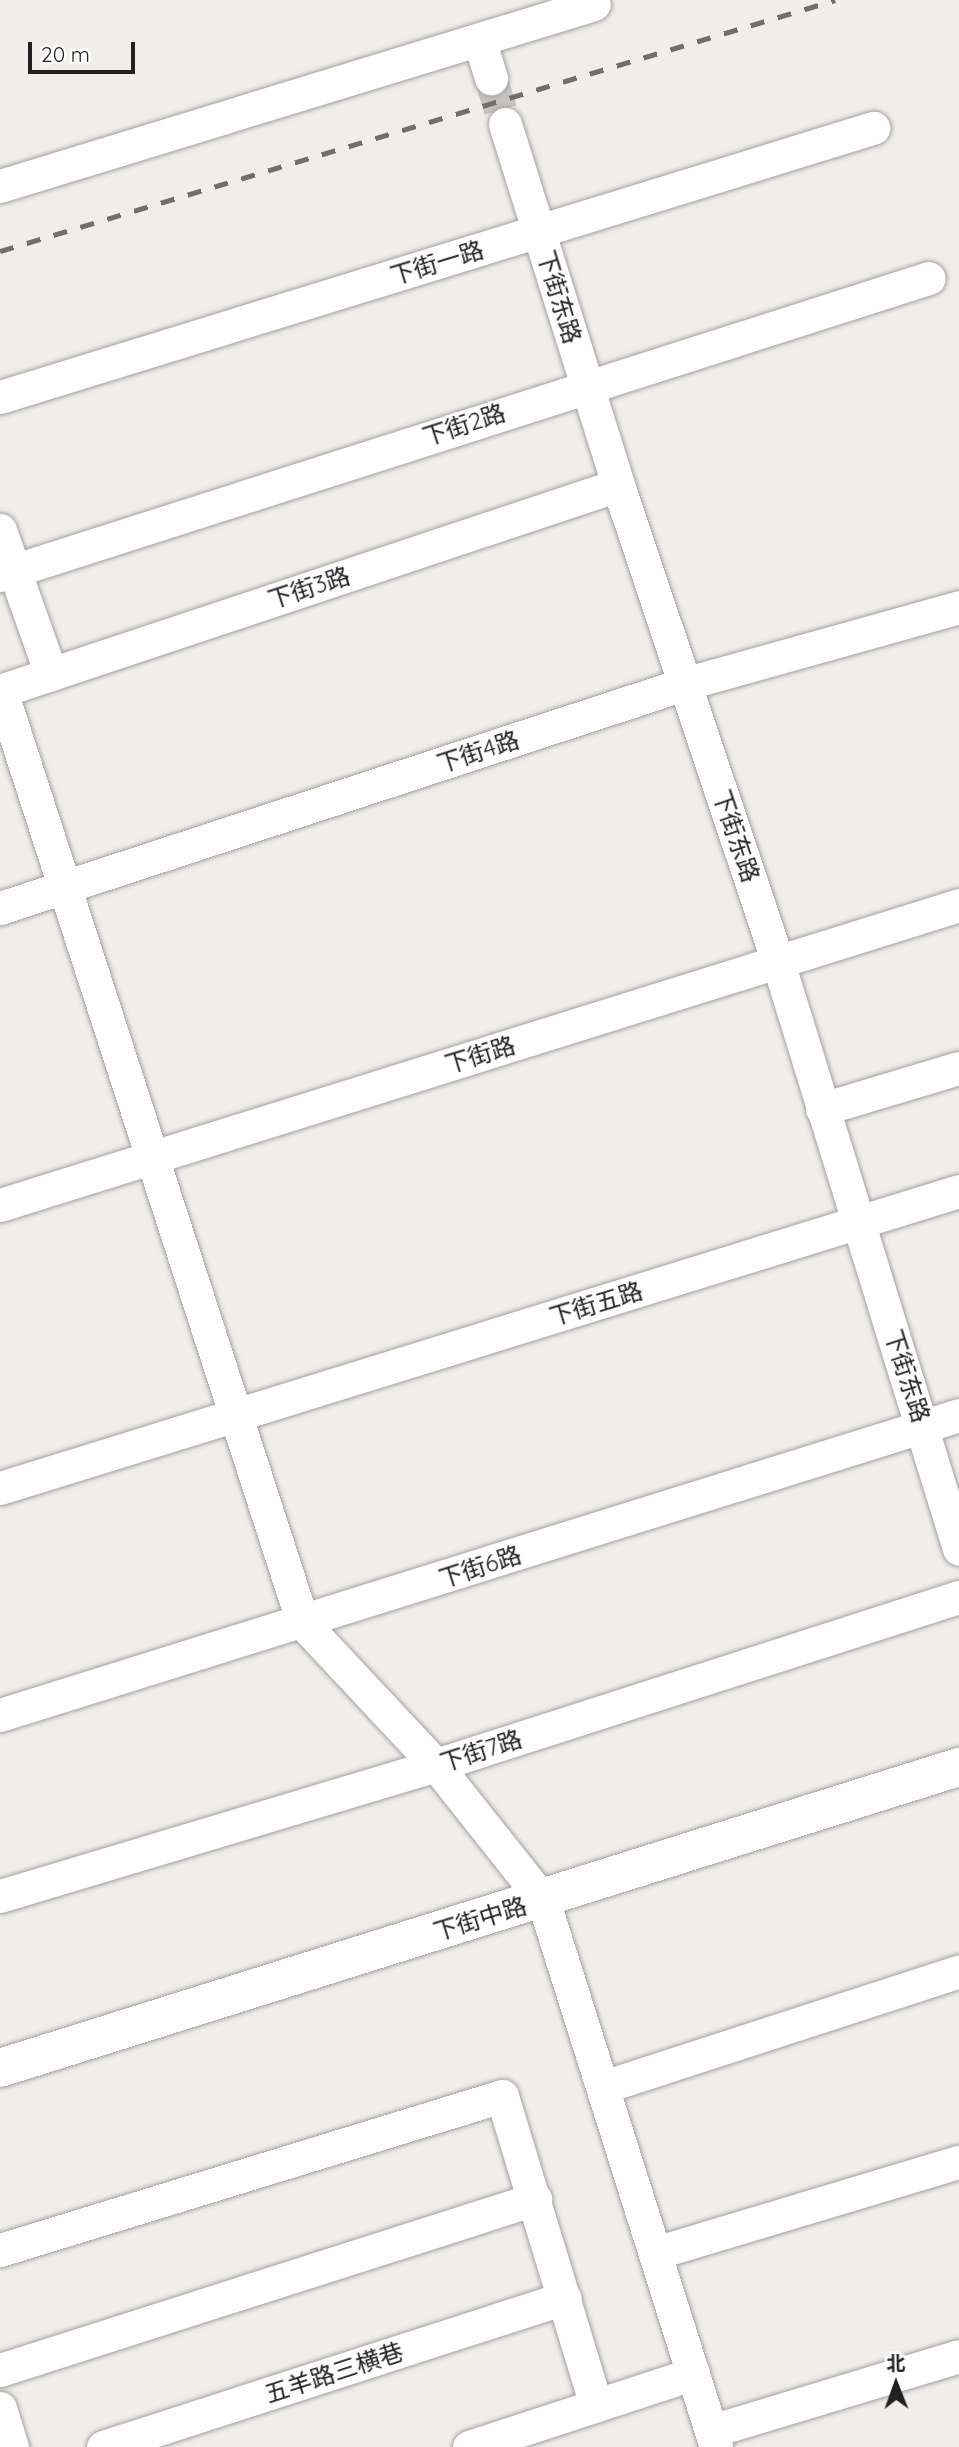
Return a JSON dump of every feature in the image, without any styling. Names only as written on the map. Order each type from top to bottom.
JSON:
[{"type":"street","points":[[0,186],[594,4]]},
{"type":"street","points":[[480,41],[491,78]]},
{"type":"street","name":"下街东路","points":[[505,124],[618,485],[778,962],[856,1223],[923,1427],[959,1549]]},
{"type":"street","name":"下街一路","points":[[0,397],[873,128]]},
{"type":"street","name":"下街2路","points":[[7,573],[586,385],[929,278]]},
{"type":"street","name":"下街3路","points":[[1,691],[618,485]]},
{"type":"street","points":[[0,530],[7,573],[51,674]]},
{"type":"street","name":"下街4路","points":[[0,908],[684,684],[959,607]]},
{"type":"street","points":[[1,691],[66,887],[233,1417],[303,1623],[436,1765],[543,1900],[713,2439],[959,2356]]},
{"type":"street","name":"下街路","points":[[0,1205],[959,905]]},
{"type":"street","points":[[822,1110],[959,1068]]},
{"type":"street","name":"下街五路","points":[[0,1488],[959,1191]]},
{"type":"street","name":"下街6路","points":[[0,1715],[303,1623],[959,1415]]},
{"type":"street","name":"下街7路","points":[[0,1896],[436,1765],[959,1597]]},
{"type":"street","name":"下街中路","points":[[0,2068],[543,1900],[959,1767]]},
{"type":"street","points":[[603,2087],[959,1972]]},
{"type":"street","points":[[0,2250],[502,2096],[596,2405]]},
{"type":"street","points":[[655,2253],[959,2161]]},
{"type":"street","points":[[0,2370],[535,2199]]},
{"type":"street","name":"五羊路三横巷","points":[[103,2447],[565,2298]]},
{"type":"street","points":[[469,2447],[693,2374]]},
{"type":"street","points":[[0,2408],[12,2447]]},
{"type":"tunnel","points":[[491,78],[505,124]]},
{"type":"railway","points":[[0,251],[835,0]]}]
